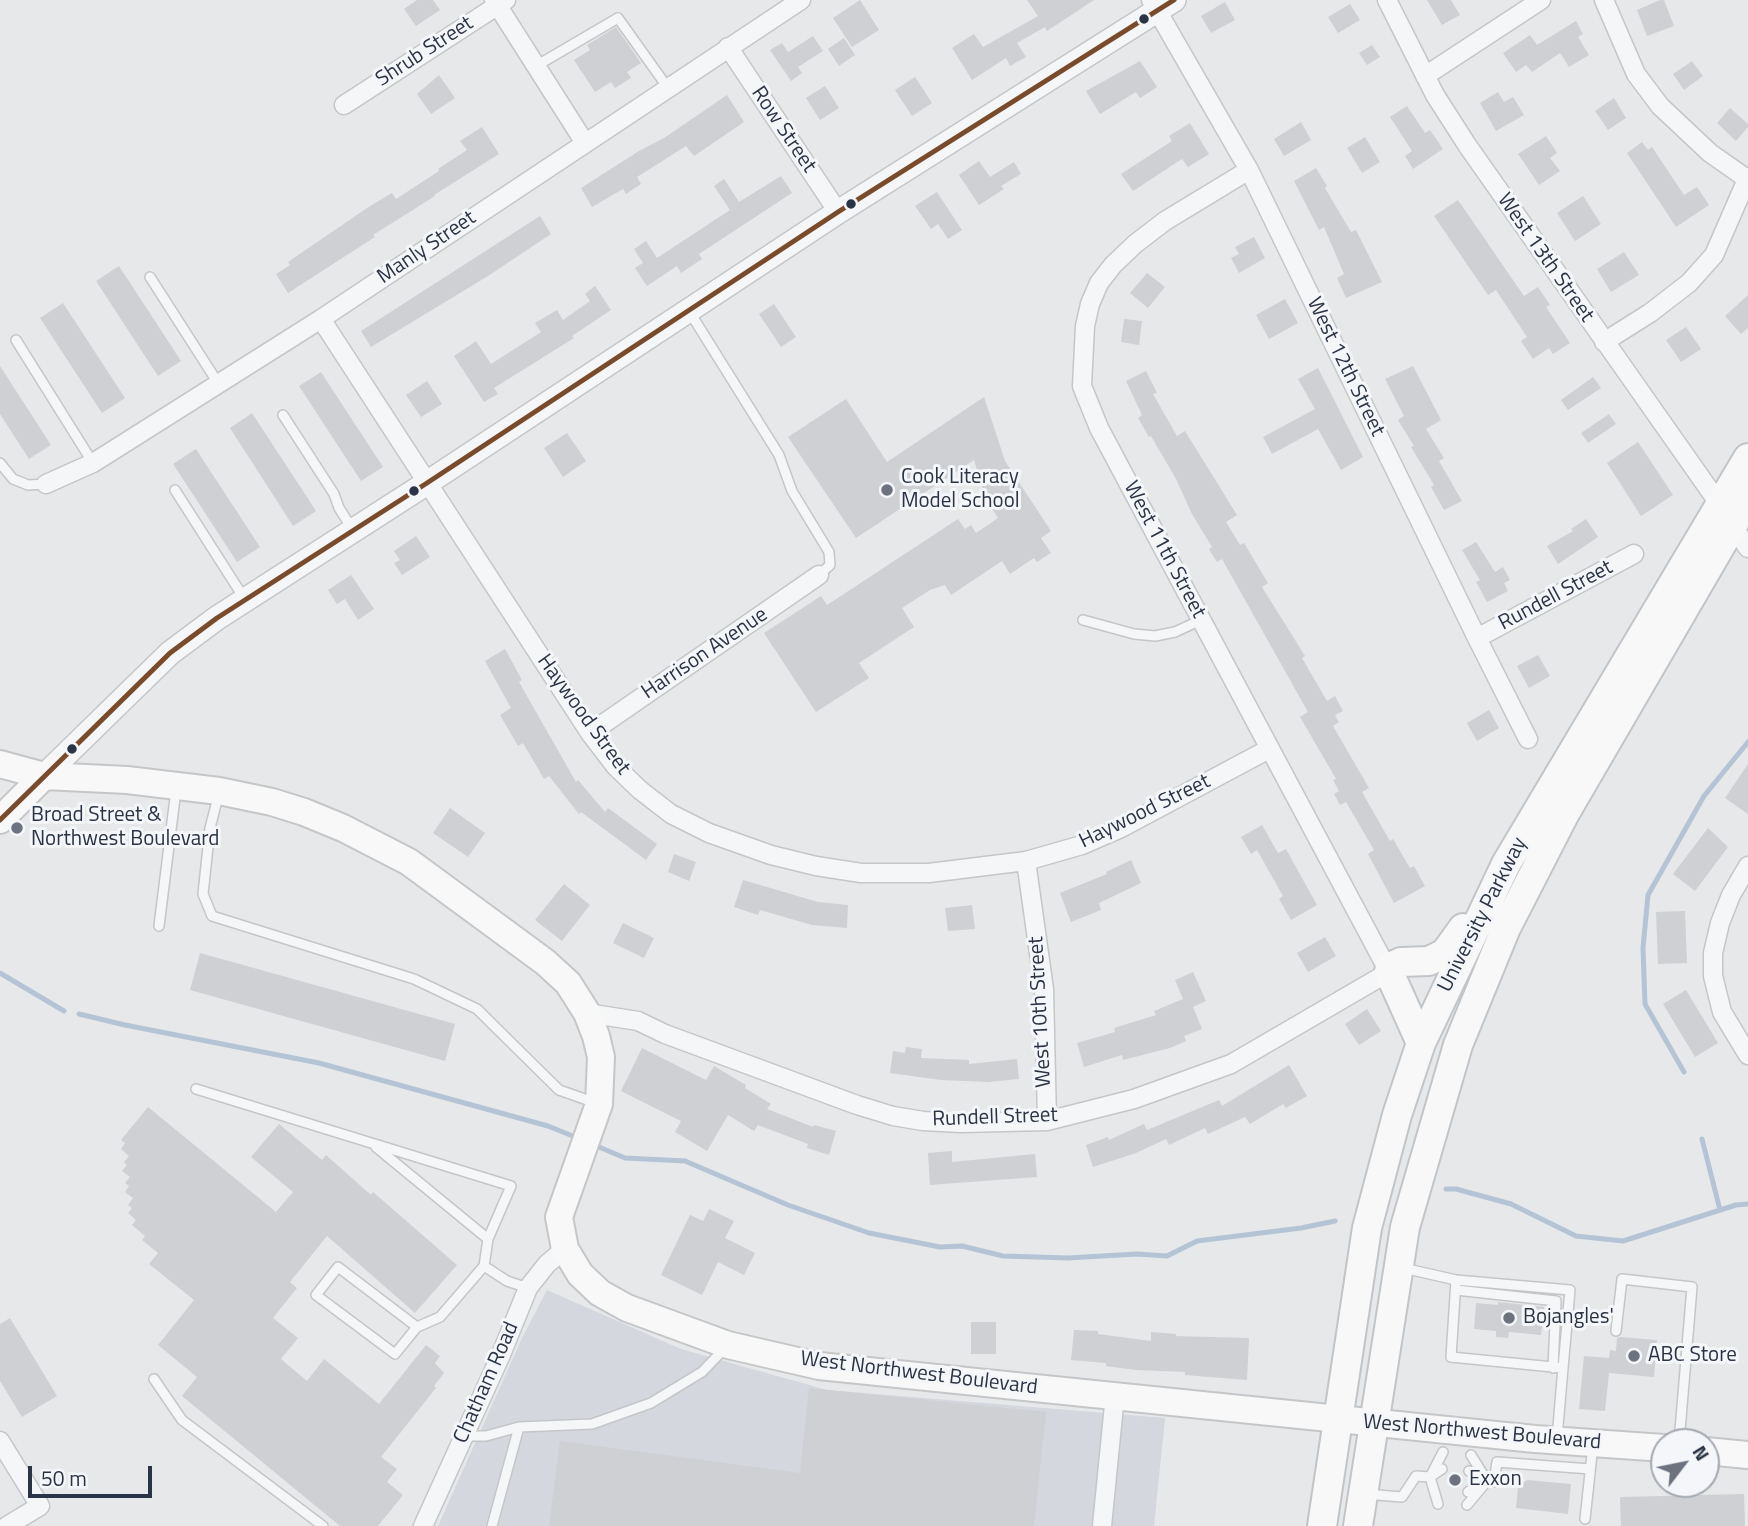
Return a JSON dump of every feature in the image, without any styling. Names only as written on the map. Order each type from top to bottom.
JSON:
[{"type":"main road","name":"University Parkway","points":[[1358,1526],[1398,1267],[1417,1180],[1458,1045],[1506,928],[1726,515],[1748,458]]},
{"type":"main road","name":"University Parkway","points":[[1322,1526],[1367,1228],[1397,1115],[1421,1043],[1506,864],[1726,515],[1748,499]]},
{"type":"main road","name":"West Northwest Boulevard","points":[[0,764],[44,776],[177,785],[219,791],[304,812],[343,828],[409,862],[545,962],[568,983],[587,1013],[601,1057],[599,1104],[559,1217],[565,1250],[580,1274],[600,1293],[627,1308],[727,1345],[819,1366],[1501,1435],[1541,1448],[1592,1456],[1650,1450]]},
{"type":"main road","points":[[0,821],[44,776]]},
{"type":"main road","points":[[1421,1043],[1389,972],[1395,963],[1429,961],[1445,953],[1472,917],[1484,906]]},
{"type":"main road","points":[[1720,1452],[1748,1455]]},
{"type":"street","name":"Manly Street","points":[[46,484],[93,463],[321,319],[801,0]]},
{"type":"street","name":"West 13th Street","points":[[1387,0],[1434,95],[1748,548]]},
{"type":"street","points":[[1425,76],[1541,0]]},
{"type":"street","points":[[1604,342],[1650,313],[1689,283],[1714,255],[1747,178],[1710,153],[1660,106],[1636,74],[1605,0]]},
{"type":"street","points":[[499,2],[585,143]]},
{"type":"street","name":"Shrub Street","points":[[344,105],[499,2]]},
{"type":"street","points":[[44,776],[170,653],[245,600],[1161,4]]},
{"type":"street","name":"West 12th Street","points":[[1161,4],[1249,170],[1528,739]]},
{"type":"street","name":"Row Street","points":[[728,47],[838,212]]},
{"type":"street","name":"West 11th Street","points":[[1249,170],[1165,221],[1135,244],[1099,283],[1085,326],[1082,386],[1087,401],[1201,620],[1389,972]]},
{"type":"street","name":"Haywood Street","points":[[321,319],[590,733],[616,767],[640,790],[671,814],[709,833],[771,855],[861,873],[899,875],[1026,861],[1082,845],[1121,828],[1269,749]]},
{"type":"street","name":"Rundell Street","points":[[1477,638],[1634,554]]},
{"type":"street","name":"Harrison Avenue","points":[[590,733],[819,575]]},
{"type":"street","name":"West 10th Street","points":[[1026,861],[1044,989],[1047,1121]]},
{"type":"street","points":[[1748,866],[1731,895],[1720,923],[1713,953],[1713,976],[1723,1012],[1748,1055]]},
{"type":"street","name":"Rundell Street","points":[[587,1013],[638,1021],[665,1034],[893,1116],[961,1123],[1047,1121],[1134,1099],[1231,1064],[1389,972]]},
{"type":"street","name":"Chatham Road","points":[[423,1526],[528,1288],[547,1264],[565,1250]]},
{"type":"street","points":[[1102,1526],[1115,1395]]},
{"type":"street","points":[[0,1441],[40,1506],[7,1526]]},
{"type":"lane","points":[[536,66],[618,18],[668,88]]},
{"type":"lane","points":[[150,276],[218,383]]},
{"type":"lane","points":[[688,310],[779,455],[792,491],[829,551],[830,565],[819,575]]},
{"type":"lane","points":[[16,340],[93,463]]},
{"type":"lane","points":[[283,415],[334,494],[339,508],[353,530]]},
{"type":"lane","points":[[0,463],[13,479],[28,485],[46,484]]},
{"type":"lane","points":[[175,491],[245,600]]},
{"type":"lane","points":[[1083,620],[1134,634],[1155,636],[1175,632],[1201,620]]},
{"type":"lane","points":[[159,926],[177,785]]},
{"type":"lane","points":[[219,791],[210,828],[203,894],[212,916],[414,979],[477,1009],[559,1090],[599,1104]]},
{"type":"lane","points":[[196,1089],[511,1186],[488,1239],[484,1266],[440,1317],[417,1327],[395,1354],[316,1295],[338,1268],[417,1327]]},
{"type":"lane","points":[[372,1143],[488,1239]]},
{"type":"lane","points":[[484,1266],[507,1281],[528,1288]]},
{"type":"lane","points":[[1398,1267],[1456,1280],[1570,1290],[1558,1368],[1541,1448],[1497,1462]]},
{"type":"lane","points":[[1616,1331],[1622,1279],[1692,1287],[1680,1428]]},
{"type":"lane","points":[[1456,1280],[1451,1357],[1558,1368]]},
{"type":"lane","points":[[1456,1290],[1556,1301],[1558,1368]]},
{"type":"lane","points":[[464,1436],[486,1436],[519,1427],[592,1424],[651,1403],[702,1372],[727,1345]]},
{"type":"lane","points":[[154,1379],[182,1420],[323,1526]]},
{"type":"lane","points":[[492,1526],[519,1427]]},
{"type":"lane","points":[[1469,1471],[1494,1482],[1501,1435]]},
{"type":"lane","points":[[1438,1504],[1430,1477],[1443,1452]]},
{"type":"lane","points":[[1471,1455],[1487,1481]]},
{"type":"lane","points":[[1585,1519],[1592,1456]]},
{"type":"lane","points":[[1363,1494],[1402,1497],[1416,1476],[1430,1477],[1442,1469]]},
{"type":"lane","points":[[1430,1477],[1440,1490]]},
{"type":"lane","points":[[1468,1492],[1487,1481]]},
{"type":"lane","points":[[1467,1505],[1487,1481]]},
{"type":"shaded area","points":[[547,1290],[681,1349],[827,1390],[1165,1418],[1154,1526],[438,1526],[521,1340]]},
{"type":"building","points":[[417,0],[433,0],[440,10],[416,26],[404,9]]},
{"type":"building","points":[[860,0],[879,30],[852,47],[833,18]]},
{"type":"building","points":[[1027,0],[1094,0],[1047,31],[1045,27],[1017,43],[1026,57],[1010,66],[1006,58],[972,80],[952,48],[974,34],[983,47],[1038,16]]},
{"type":"building","points":[[1427,0],[1451,0],[1460,15],[1442,25]]},
{"type":"building","points":[[1664,0],[1674,26],[1647,36],[1637,10]]},
{"type":"building","points":[[1225,2],[1235,20],[1211,33],[1201,16]]},
{"type":"building","points":[[1350,4],[1360,20],[1338,33],[1328,17]]},
{"type":"building","points":[[1576,21],[1583,34],[1578,37],[1589,55],[1569,67],[1560,53],[1532,72],[1526,65],[1516,72],[1503,53],[1530,35],[1537,45]]},
{"type":"building","points":[[616,27],[641,63],[627,72],[631,78],[615,88],[611,82],[595,92],[574,60],[590,50],[587,45]]},
{"type":"building","points":[[813,36],[823,51],[798,67],[802,73],[791,81],[770,50],[782,43],[788,52]]},
{"type":"building","points":[[844,38],[855,55],[839,66],[828,49]]},
{"type":"building","points":[[1372,45],[1380,57],[1367,65],[1359,53]]},
{"type":"building","points":[[1140,61],[1157,87],[1140,98],[1136,92],[1100,114],[1086,91]]},
{"type":"building","points":[[1692,61],[1703,76],[1684,90],[1673,74]]},
{"type":"building","points":[[439,75],[455,98],[431,114],[417,94]]},
{"type":"building","points":[[915,77],[932,103],[912,116],[895,90]]},
{"type":"building","points":[[825,86],[839,108],[820,120],[806,98]]},
{"type":"building","points":[[1498,92],[1504,102],[1513,97],[1524,115],[1496,131],[1480,103]]},
{"type":"building","points":[[727,95],[744,122],[694,156],[686,146],[637,177],[641,184],[626,194],[623,189],[592,207],[581,188],[664,138]]},
{"type":"building","points":[[1614,98],[1626,118],[1608,130],[1595,111]]},
{"type":"building","points":[[1407,106],[1425,133],[1430,130],[1443,149],[1413,169],[1405,156],[1412,151],[1390,117]]},
{"type":"building","points":[[1730,108],[1748,124],[1736,141],[1717,123]]},
{"type":"building","points":[[1301,122],[1311,140],[1284,156],[1274,139]]},
{"type":"building","points":[[1190,123],[1209,154],[1188,167],[1182,159],[1133,191],[1121,174],[1172,141],[1169,136]]},
{"type":"building","points":[[482,127],[499,154],[288,293],[276,274],[290,265],[288,262],[367,208],[392,193],[396,199],[439,171],[438,169],[467,150],[460,141]]},
{"type":"building","points":[[1546,136],[1557,153],[1550,158],[1560,171],[1539,185],[1518,154]]},
{"type":"building","points":[[1365,137],[1380,162],[1362,173],[1347,148]]},
{"type":"building","points":[[1642,142],[1648,150],[1652,147],[1684,195],[1697,187],[1709,205],[1676,227],[1627,153]]},
{"type":"building","points":[[979,161],[990,177],[1014,162],[1021,174],[1001,186],[1004,189],[979,205],[959,175]]},
{"type":"building","points":[[1316,168],[1351,232],[1356,230],[1382,282],[1346,298],[1337,278],[1344,274],[1324,227],[1319,230],[1294,181]]},
{"type":"building","points":[[781,176],[792,193],[699,254],[702,259],[681,273],[677,266],[647,286],[635,268],[643,263],[634,249],[646,241],[657,258],[730,210],[714,186],[724,179],[739,202]]},
{"type":"building","points":[[937,192],[962,230],[948,239],[938,224],[931,229],[915,206]]},
{"type":"building","points":[[1583,196],[1601,224],[1575,241],[1557,213]]},
{"type":"building","points":[[1458,200],[1524,296],[1538,287],[1550,305],[1546,307],[1570,343],[1553,354],[1549,348],[1533,359],[1521,341],[1527,337],[1496,290],[1488,295],[1434,216]]},
{"type":"building","points":[[540,216],[551,234],[371,347],[361,331]]},
{"type":"building","points":[[1254,237],[1265,258],[1239,273],[1231,258],[1239,254],[1235,247]]},
{"type":"building","points":[[1624,252],[1639,275],[1611,292],[1597,269]]},
{"type":"building","points":[[119,266],[181,361],[158,376],[96,281]]},
{"type":"building","points":[[1147,273],[1165,287],[1148,308],[1130,293]]},
{"type":"building","points":[[595,286],[611,310],[572,336],[574,338],[494,388],[498,394],[484,402],[454,356],[476,341],[491,364],[541,332],[535,323],[557,310],[563,320],[590,301],[585,294]]},
{"type":"building","points":[[1748,295],[1748,328],[1741,334],[1725,316]]},
{"type":"building","points":[[1285,299],[1298,323],[1269,339],[1256,315]]},
{"type":"building","points":[[63,303],[125,398],[102,413],[40,318]]},
{"type":"building","points":[[774,304],[796,337],[781,347],[759,314]]},
{"type":"building","points":[[1124,319],[1142,321],[1139,345],[1121,342]]},
{"type":"building","points":[[1686,327],[1701,349],[1681,362],[1666,340]]},
{"type":"building","points":[[0,366],[51,445],[29,459],[0,414]]},
{"type":"building","points":[[1413,366],[1441,420],[1426,429],[1444,458],[1439,461],[1462,501],[1444,510],[1431,487],[1434,485],[1398,420],[1404,416],[1385,379]]},
{"type":"building","points":[[1318,368],[1363,457],[1341,470],[1318,429],[1272,454],[1263,437],[1315,409],[1298,379]]},
{"type":"building","points":[[1146,371],[1157,393],[1153,394],[1177,436],[1185,431],[1237,515],[1226,522],[1240,545],[1244,543],[1268,583],[1262,587],[1305,656],[1302,658],[1327,701],[1335,696],[1343,711],[1335,715],[1339,722],[1333,726],[1369,788],[1362,792],[1390,841],[1393,839],[1410,868],[1414,866],[1425,886],[1394,903],[1368,854],[1374,850],[1346,802],[1340,805],[1334,794],[1339,791],[1333,780],[1336,779],[1300,717],[1308,712],[1222,559],[1217,562],[1209,549],[1212,547],[1192,514],[1176,479],[1138,418],[1142,415],[1126,381]]},
{"type":"building","points":[[321,372],[383,467],[361,481],[299,386]]},
{"type":"building","points":[[1593,377],[1601,388],[1568,410],[1561,400]]},
{"type":"building","points":[[427,381],[442,404],[421,417],[406,395]]},
{"type":"building","points":[[984,397],[1005,461],[1051,531],[1041,538],[1051,553],[1037,562],[1034,558],[1010,574],[1002,561],[951,595],[945,585],[930,590],[902,608],[914,627],[859,663],[869,678],[816,712],[764,633],[821,596],[827,605],[958,519],[965,529],[971,525],[976,533],[998,518],[986,500],[974,460],[856,538],[788,437],[846,399],[887,462]]},
{"type":"building","points":[[252,413],[316,511],[293,526],[230,428]]},
{"type":"building","points":[[1609,414],[1616,424],[1588,443],[1581,433]]},
{"type":"building","points":[[567,433],[586,461],[563,477],[544,448]]},
{"type":"building","points":[[1638,442],[1673,495],[1641,516],[1607,463]]},
{"type":"building","points":[[196,449],[260,547],[237,562],[173,464]]},
{"type":"building","points":[[1586,519],[1598,537],[1558,564],[1547,546],[1573,531],[1571,529]]},
{"type":"building","points":[[416,536],[430,557],[402,575],[394,563],[400,560],[394,551]]},
{"type":"building","points":[[1476,542],[1495,572],[1503,567],[1510,580],[1504,583],[1508,591],[1487,602],[1476,582],[1480,580],[1462,550]]},
{"type":"building","points":[[351,575],[374,609],[358,620],[345,599],[337,604],[328,590]]},
{"type":"building","points":[[505,649],[522,680],[519,682],[576,782],[578,780],[605,812],[608,808],[657,844],[646,860],[581,812],[579,814],[549,776],[544,779],[523,743],[518,746],[500,715],[511,708],[485,661]]},
{"type":"building","points":[[1538,655],[1550,676],[1529,688],[1517,666]]},
{"type":"building","points":[[1489,710],[1499,728],[1477,741],[1467,723]]},
{"type":"building","points":[[1748,764],[1748,814],[1725,798]]},
{"type":"building","points":[[450,808],[485,833],[468,857],[433,833]]},
{"type":"building","points":[[1262,825],[1278,853],[1286,849],[1317,905],[1291,920],[1279,899],[1283,896],[1257,850],[1251,854],[1241,837]]},
{"type":"building","points":[[1708,828],[1728,847],[1695,891],[1673,874]]},
{"type":"building","points":[[674,854],[696,862],[689,881],[668,872]]},
{"type":"building","points":[[1131,860],[1141,883],[1099,903],[1101,910],[1071,922],[1060,893],[1107,874],[1106,872]]},
{"type":"building","points":[[743,880],[818,902],[848,905],[847,928],[812,925],[760,910],[758,915],[734,907]]},
{"type":"building","points":[[564,884],[590,905],[562,941],[535,920]]},
{"type":"building","points":[[972,905],[975,929],[948,931],[945,908]]},
{"type":"building","points":[[1685,911],[1687,963],[1658,964],[1656,912]]},
{"type":"building","points":[[623,923],[654,938],[644,958],[613,943]]},
{"type":"building","points":[[1325,937],[1336,956],[1308,972],[1297,953]]},
{"type":"building","points":[[200,953],[455,1024],[445,1061],[190,990]]},
{"type":"building","points":[[1193,972],[1206,1001],[1193,1007],[1202,1029],[1184,1036],[1186,1041],[1170,1048],[1123,1060],[1122,1055],[1084,1067],[1077,1043],[1115,1032],[1114,1028],[1156,1015],[1154,1011],[1183,999],[1175,980]]},
{"type":"building","points":[[1686,990],[1718,1043],[1695,1057],[1663,1004]]},
{"type":"building","points":[[1367,1009],[1381,1031],[1359,1045],[1345,1024]]},
{"type":"building","points":[[906,1047],[922,1049],[921,1058],[969,1060],[969,1064],[1017,1059],[1019,1079],[988,1082],[941,1080],[890,1073],[893,1051],[905,1053]]},
{"type":"building","points":[[642,1048],[706,1080],[714,1066],[771,1104],[767,1109],[813,1127],[814,1125],[836,1131],[829,1155],[807,1148],[808,1144],[758,1125],[754,1131],[728,1115],[707,1151],[675,1132],[681,1121],[621,1091]]},
{"type":"building","points":[[1289,1065],[1307,1096],[1286,1108],[1283,1104],[1250,1124],[1245,1117],[1208,1134],[1205,1128],[1169,1145],[1166,1139],[1136,1153],[1093,1167],[1086,1145],[1108,1137],[1109,1140],[1144,1124],[1147,1130],[1219,1100],[1222,1106]]},
{"type":"building","points":[[148,1107],[276,1212],[293,1192],[251,1157],[279,1124],[322,1160],[326,1155],[371,1195],[373,1192],[457,1265],[415,1313],[327,1236],[290,1282],[297,1288],[273,1318],[298,1338],[281,1359],[307,1381],[324,1359],[379,1404],[426,1345],[440,1356],[435,1363],[444,1373],[434,1386],[436,1388],[381,1457],[397,1469],[387,1482],[403,1495],[378,1526],[340,1526],[182,1396],[197,1377],[158,1345],[194,1300],[149,1264],[158,1253],[142,1240],[145,1236],[132,1225],[136,1220],[128,1213],[132,1208],[128,1205],[133,1198],[125,1192],[129,1186],[125,1183],[130,1177],[122,1171],[129,1156],[121,1149],[125,1143],[121,1140]]},
{"type":"building","points":[[952,1151],[952,1162],[1035,1154],[1037,1177],[930,1185],[928,1153]]},
{"type":"building","points":[[709,1209],[734,1221],[725,1238],[755,1253],[744,1275],[718,1262],[702,1295],[661,1275],[690,1215],[703,1221]]},
{"type":"building","name":"Bojangles'","points":[[1498,1302],[1544,1307],[1541,1335],[1509,1332],[1508,1338],[1496,1337],[1496,1331],[1474,1329],[1476,1303],[1498,1305]]},
{"type":"building","points":[[10,1318],[57,1396],[22,1417],[0,1381],[0,1324]]},
{"type":"building","points":[[971,1322],[996,1322],[996,1354],[971,1354]]},
{"type":"building","points":[[1074,1330],[1098,1331],[1098,1334],[1151,1341],[1151,1332],[1176,1336],[1249,1338],[1247,1380],[1185,1375],[1185,1372],[1136,1370],[1106,1366],[1106,1363],[1071,1360]]},
{"type":"building","points":[[1617,1338],[1657,1340],[1654,1377],[1609,1373],[1605,1411],[1579,1409],[1584,1356],[1609,1358],[1610,1350],[1616,1351]]},
{"type":"building","points":[[809,1388],[1046,1412],[1034,1526],[549,1526],[560,1441],[800,1473]]},
{"type":"building","points":[[1527,1480],[1571,1484],[1568,1514],[1516,1508],[1518,1487]]},
{"type":"building","points":[[1744,1494],[1745,1526],[1621,1526],[1620,1497],[1720,1498],[1720,1495]]},
{"type":"waterway","points":[[1684,1072],[1645,1004],[1643,948],[1648,895],[1704,796],[1748,742]]},
{"type":"waterway","points":[[0,973],[64,1011]]},
{"type":"waterway","points":[[79,1014],[319,1063],[548,1126],[580,1139]]},
{"type":"waterway","points":[[1702,1139],[1720,1210]]},
{"type":"waterway","points":[[592,1144],[625,1158],[685,1161],[788,1205],[869,1233],[940,1247],[962,1246],[1003,1256],[1167,1256],[1197,1241],[1335,1221]]},
{"type":"waterway","points":[[1446,1189],[1456,1189],[1511,1204],[1576,1236],[1623,1241],[1736,1205],[1748,1204]]},
{"type":"transit line","points":[[0,820],[170,653],[217,618],[838,212],[1174,0]]},
{"type":"place","name":"Cook Literacy Model School","points":[[887,490]]},
{"type":"place","name":"Broad Street & Northwest Boulevard","points":[[17,828]]},
{"type":"place","name":"Bojangles'","points":[[1509,1318]]},
{"type":"place","name":"ABC Store","points":[[1634,1356]]},
{"type":"place","name":"Exxon","points":[[1455,1480]]}]
